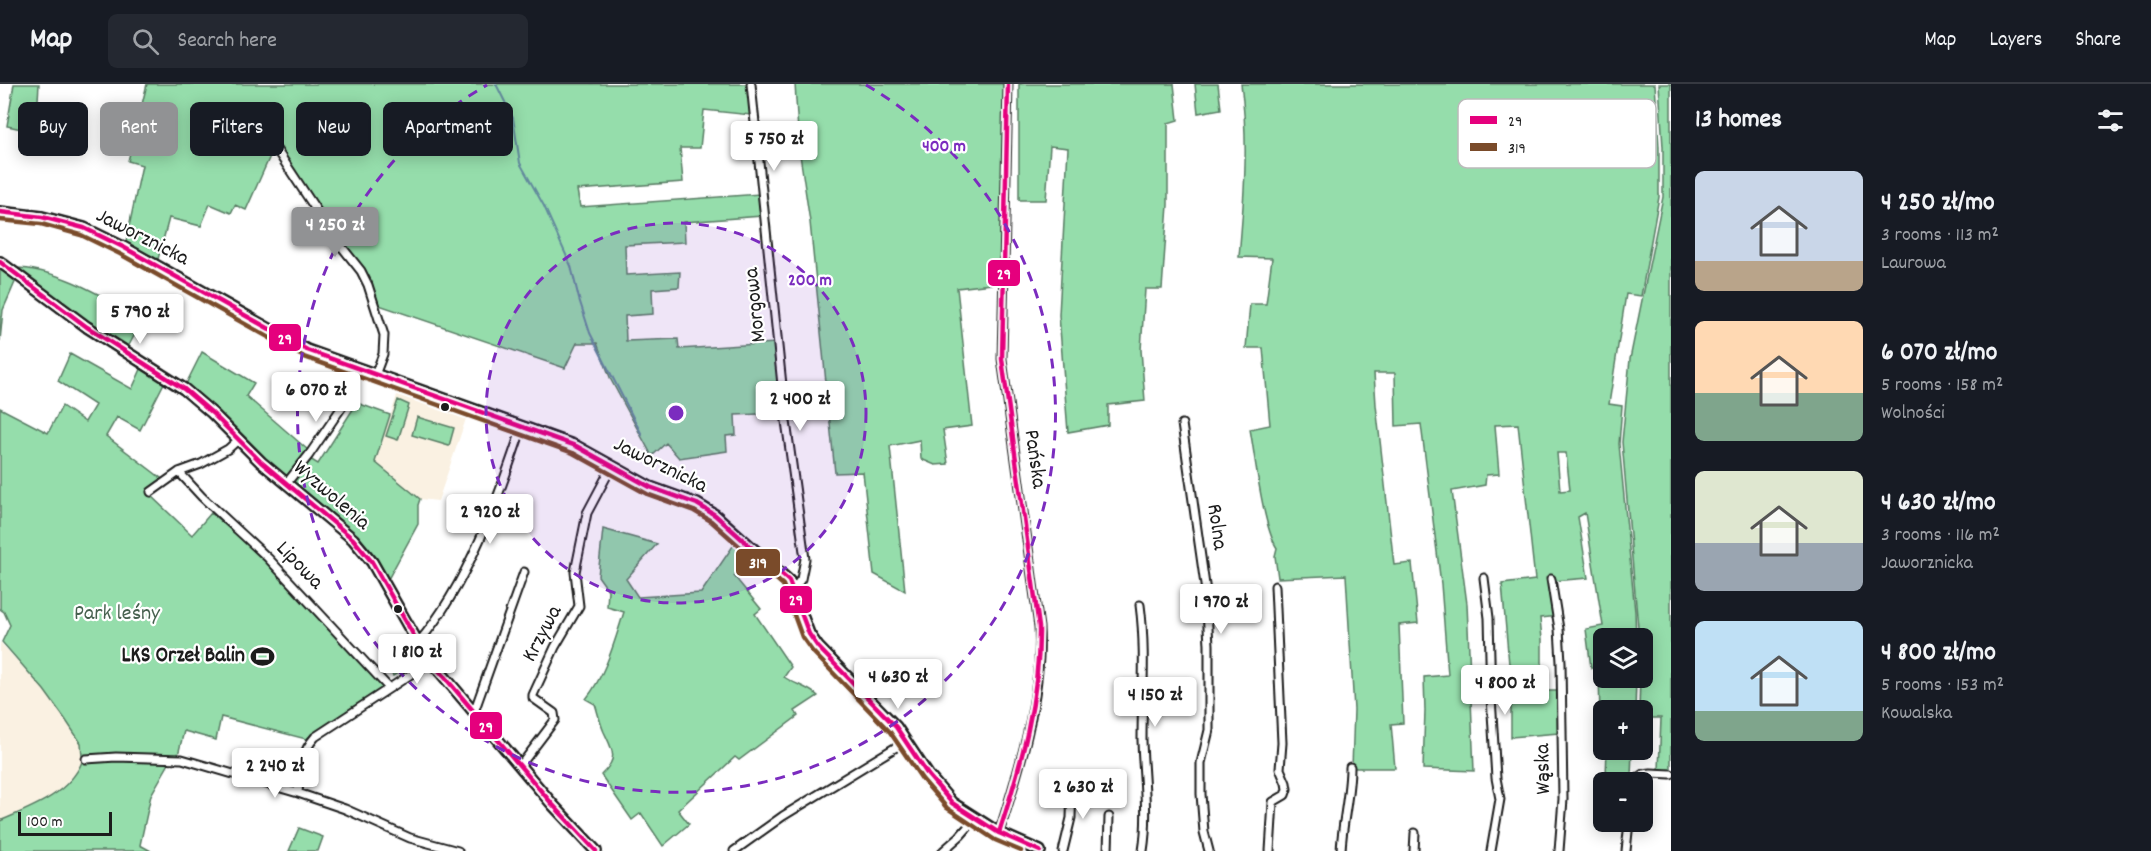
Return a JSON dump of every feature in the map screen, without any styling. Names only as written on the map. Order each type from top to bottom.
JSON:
[{"type":"street","name":"Morgowa","points":[[751,84],[785,414],[805,559],[801,579],[793,590]]},
{"type":"street","name":"Pańska","points":[[999,833],[1029,719],[1040,653],[1039,627],[1002,359],[1008,84]]},
{"type":"street","points":[[281,156],[334,237],[361,271],[368,285],[384,335],[382,354],[375,375]]},
{"type":"street","name":"Jaworznicka","points":[[0,212],[42,217],[84,228],[123,247],[291,342],[375,375],[576,446],[650,488],[697,504],[715,515],[789,581],[809,633],[818,647],[896,727],[939,789],[952,803],[999,833],[1040,851]]},
{"type":"street","name":"Wyzwolenia","points":[[0,262],[87,327],[184,389],[286,484],[345,532],[366,554],[431,661],[519,766],[596,851]]},
{"type":"street","points":[[286,484],[344,404],[356,368]]},
{"type":"street","name":"Rolna","points":[[1182,424],[1206,591],[1209,645],[1209,730],[1202,763],[1202,794],[1204,831],[1209,851]]},
{"type":"street","points":[[418,643],[440,613],[470,560],[501,491],[522,427]]},
{"type":"street","points":[[151,492],[179,472],[201,464],[228,449],[238,440]]},
{"type":"street","name":"Krzywa","points":[[519,766],[555,720],[554,713],[533,699],[533,695],[555,647],[579,606],[575,572],[586,513],[612,466]]},
{"type":"street","name":"Lipowa","points":[[179,472],[201,497],[268,558],[389,688]]},
{"type":"street","points":[[474,712],[524,572]]},
{"type":"street","points":[[1484,578],[1489,618],[1496,778],[1500,799],[1491,851]]},
{"type":"street","name":"Wąska","points":[[1551,579],[1559,628],[1561,662],[1563,800],[1559,851]]},
{"type":"street","points":[[1270,851],[1273,802],[1285,795],[1287,789],[1280,769],[1282,743],[1275,586]]},
{"type":"street","points":[[1140,605],[1144,639],[1142,746],[1147,828],[1143,851]]},
{"type":"street","points":[[298,793],[302,760],[315,737],[431,661]]},
{"type":"street","points":[[734,851],[783,816],[906,741]]},
{"type":"street","points":[[86,759],[152,757],[182,759],[298,793],[345,809],[410,838],[458,851]]},
{"type":"street","points":[[1341,851],[1350,767]]},
{"type":"street","points":[[1653,774],[1671,774]]},
{"type":"street","points":[[1064,851],[1071,818],[1072,783]]},
{"type":"street","points":[[1108,851],[1109,817]]},
{"type":"street","points":[[943,851],[975,819]]},
{"type":"street","points":[[1626,851],[1628,832]]},
{"type":"street","points":[[1414,851],[1415,833]]},
{"type":"shaded area","points":[[399,389],[468,413],[438,501],[420,499],[375,462]]},
{"type":"shaded area","points":[[0,642],[44,690],[81,743],[82,762],[79,770],[46,801],[0,821]]},
{"type":"green space","points":[[14,84],[39,84],[38,102],[18,102],[18,128],[7,126]]},
{"type":"green space","points":[[147,84],[747,84],[751,115],[704,110],[700,148],[680,148],[683,182],[577,190],[580,207],[760,194],[762,216],[684,222],[685,242],[625,245],[626,275],[680,272],[679,287],[652,289],[653,314],[625,316],[626,341],[678,339],[679,349],[776,343],[782,413],[735,415],[736,435],[726,436],[727,451],[679,458],[666,443],[652,456],[611,380],[597,343],[577,343],[565,368],[376,304],[370,286],[282,156],[284,102],[190,102],[190,156],[270,156],[246,210],[235,205],[231,213],[210,204],[201,226],[169,218],[157,263],[125,246],[142,165],[128,161],[129,156],[178,156],[178,102],[143,102]]},
{"type":"green space","points":[[795,84],[1005,84],[1006,127],[1000,283],[957,288],[972,426],[943,430],[948,464],[935,465],[921,459],[920,440],[890,446],[905,591],[874,574],[863,472],[835,473],[810,222],[799,148]]},
{"type":"green space","points":[[1019,84],[1174,84],[1178,120],[1168,123],[1168,205],[1162,289],[1145,289],[1141,350],[1145,401],[1108,405],[1108,425],[1068,432],[1059,315],[1068,148],[1050,146],[1046,200],[1019,200]]},
{"type":"green space","points":[[1195,84],[1218,84],[1221,109],[1198,113]]},
{"type":"green space","points":[[1241,84],[1655,84],[1656,99],[1458,99],[1458,168],[1656,168],[1656,100],[1659,197],[1641,296],[1626,294],[1609,404],[1622,406],[1619,444],[1636,628],[1593,628],[1593,668],[1591,668],[1586,629],[1603,626],[1585,513],[1578,517],[1588,578],[1553,581],[1559,616],[1540,618],[1542,691],[1559,691],[1559,733],[1511,737],[1511,664],[1509,664],[1502,584],[1535,580],[1518,424],[1495,425],[1499,474],[1486,475],[1485,485],[1452,491],[1467,604],[1474,771],[1423,769],[1424,677],[1448,675],[1441,584],[1421,424],[1396,426],[1395,373],[1374,373],[1394,565],[1412,563],[1418,623],[1399,625],[1403,723],[1391,724],[1395,768],[1352,768],[1354,710],[1346,575],[1278,578],[1275,556],[1277,548],[1268,524],[1257,473],[1250,429],[1270,425],[1263,348],[1246,348],[1250,304],[1266,304],[1272,258],[1239,257],[1245,170],[1245,127]],"holes":[[[1557,453],[1566,453],[1570,490],[1560,491]]]},
{"type":"green space","points":[[1659,84],[1671,84],[1671,771],[1659,770],[1661,718],[1653,718],[1653,700],[1639,700],[1640,688],[1653,688],[1653,628],[1638,628],[1622,442],[1630,359],[1663,197]]},
{"type":"green space","points":[[0,268],[16,280],[3,310],[0,341]]},
{"type":"green space","points":[[14,268],[31,269],[65,279],[143,319],[127,349],[89,326]]},
{"type":"green space","points":[[202,352],[254,383],[246,396],[308,450],[285,478],[185,386]]},
{"type":"green space","name":"Park leśny","points":[[70,354],[132,389],[142,367],[165,381],[140,430],[117,417],[106,436],[165,481],[150,495],[192,535],[211,513],[278,570],[337,627],[384,689],[306,739],[221,717],[216,740],[184,731],[178,755],[82,756],[81,743],[65,719],[44,690],[2,642],[10,625],[4,612],[0,609],[0,408],[48,433],[62,406],[85,422],[95,405],[58,381]]},
{"type":"green space","points":[[349,400],[390,415],[375,462],[420,499],[418,524],[387,581],[375,562],[291,483],[310,459],[318,464],[355,406]]},
{"type":"green space","points":[[398,400],[409,405],[398,440],[386,436]]},
{"type":"green space","points":[[417,417],[454,428],[449,446],[412,435]]},
{"type":"green space","points":[[603,529],[657,544],[626,579],[638,597],[701,593],[737,540],[752,553],[734,576],[761,609],[755,614],[791,667],[784,677],[818,696],[795,711],[798,716],[739,760],[735,757],[678,810],[689,824],[663,846],[641,813],[632,820],[601,775],[610,764],[613,754],[595,704],[586,699],[604,669],[624,612],[607,607],[608,590],[598,576]]},
{"type":"green space","points":[[392,656],[401,671],[393,676],[384,660]]},
{"type":"green space","points":[[1599,688],[1636,688],[1635,700],[1600,700]]},
{"type":"green space","points":[[132,759],[171,760],[151,795],[140,845],[151,851],[0,851],[0,821],[58,792],[76,773],[82,762]]},
{"type":"green space","points":[[1607,760],[1632,760],[1631,772],[1606,772]]},
{"type":"green space","points":[[299,828],[323,837],[318,851],[289,851]]},
{"type":"waterway","points":[[496,84],[513,118],[520,163],[544,206],[571,266],[590,333],[642,435]]},
{"type":"transit line","name":"29","points":[[999,833],[1028,731],[1036,680],[1039,627],[1002,359],[1008,84]]},
{"type":"transit line","name":"29","points":[[0,212],[42,217],[84,228],[123,247],[307,350],[576,446],[650,487],[697,504],[715,515],[789,581],[809,634],[818,647],[896,727],[928,775],[952,803],[999,833],[1040,851]]},
{"type":"transit line","name":"319","points":[[0,220],[41,224],[81,235],[120,254],[304,357],[573,453],[647,494],[694,511],[711,521],[783,585],[802,637],[812,651],[890,732],[922,779],[947,808],[995,840],[1021,851]]},
{"type":"transit line","name":"29","points":[[0,262],[87,327],[184,389],[212,413],[261,462],[353,539],[372,562],[418,643],[431,661],[553,805],[596,851]]},
{"type":"place","name":"LKS Orzeł Balin","points":[[263,656]]}]
